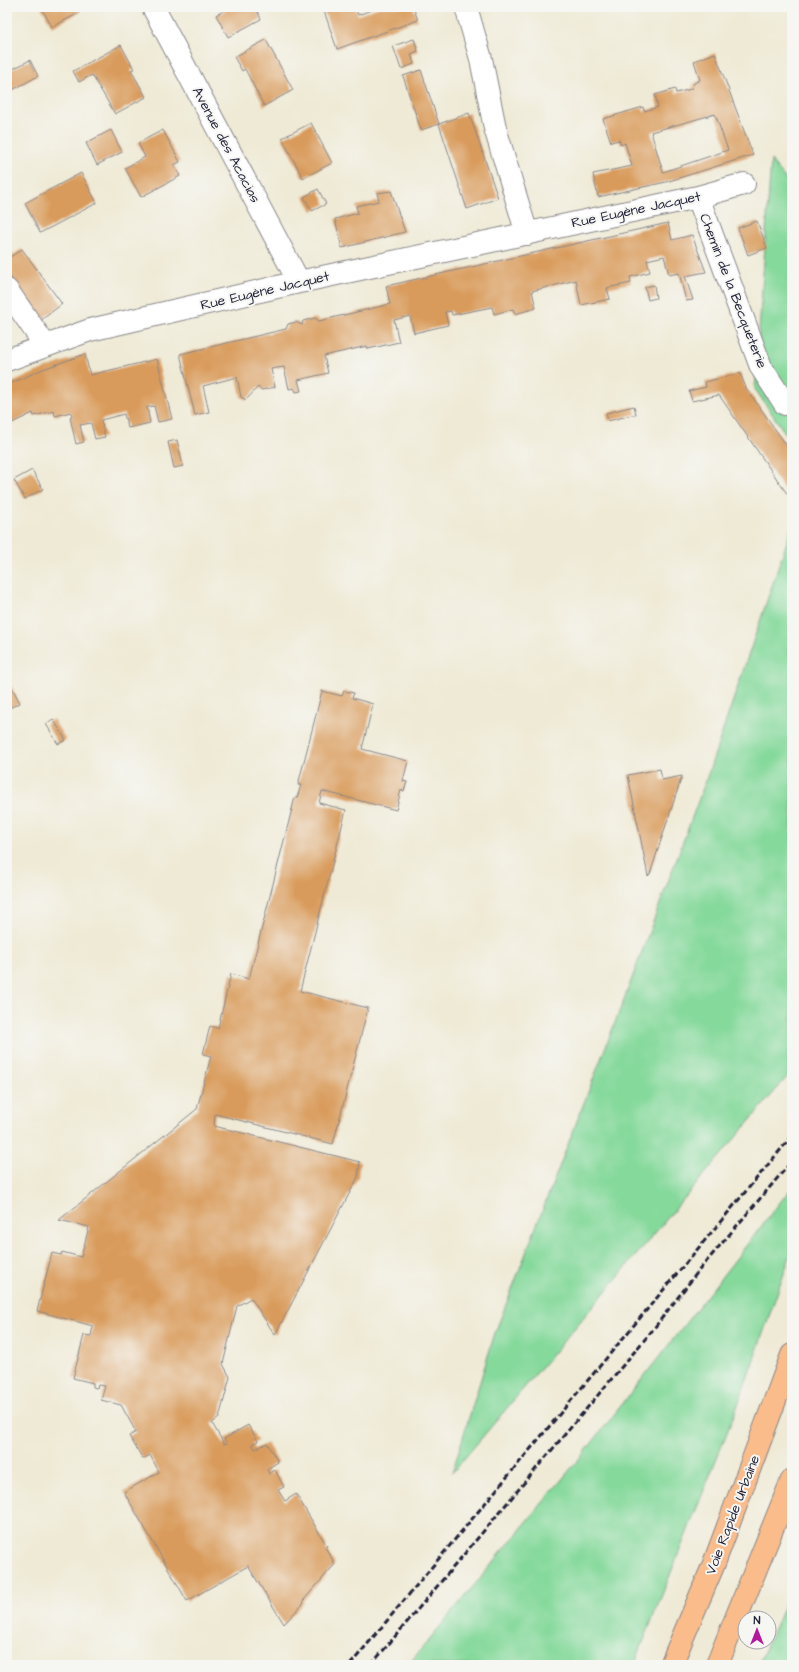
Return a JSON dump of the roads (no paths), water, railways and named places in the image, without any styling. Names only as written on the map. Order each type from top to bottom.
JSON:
[{"type":"highway","name":"Voie Rapide Urbaine","points":[[671,1665],[713,1566],[790,1359]]},
{"type":"highway","points":[[717,1665],[792,1480]]},
{"type":"street","name":"Avenue des Acacias","points":[[153,7],[299,282]]},
{"type":"street","points":[[466,7],[481,59],[496,128],[527,234]]},
{"type":"street","name":"Rue Eugène Jacquet","points":[[7,360],[90,330],[299,282],[698,197],[744,184]]},
{"type":"street","name":"Chemin de la Becqueterie","points":[[698,197],[761,367],[785,404]]},
{"type":"street","points":[[7,290],[45,345]]},
{"type":"railway","points":[[350,1665],[792,1136]]},
{"type":"railway","points":[[371,1665],[651,1332],[700,1269],[792,1161]]}]
